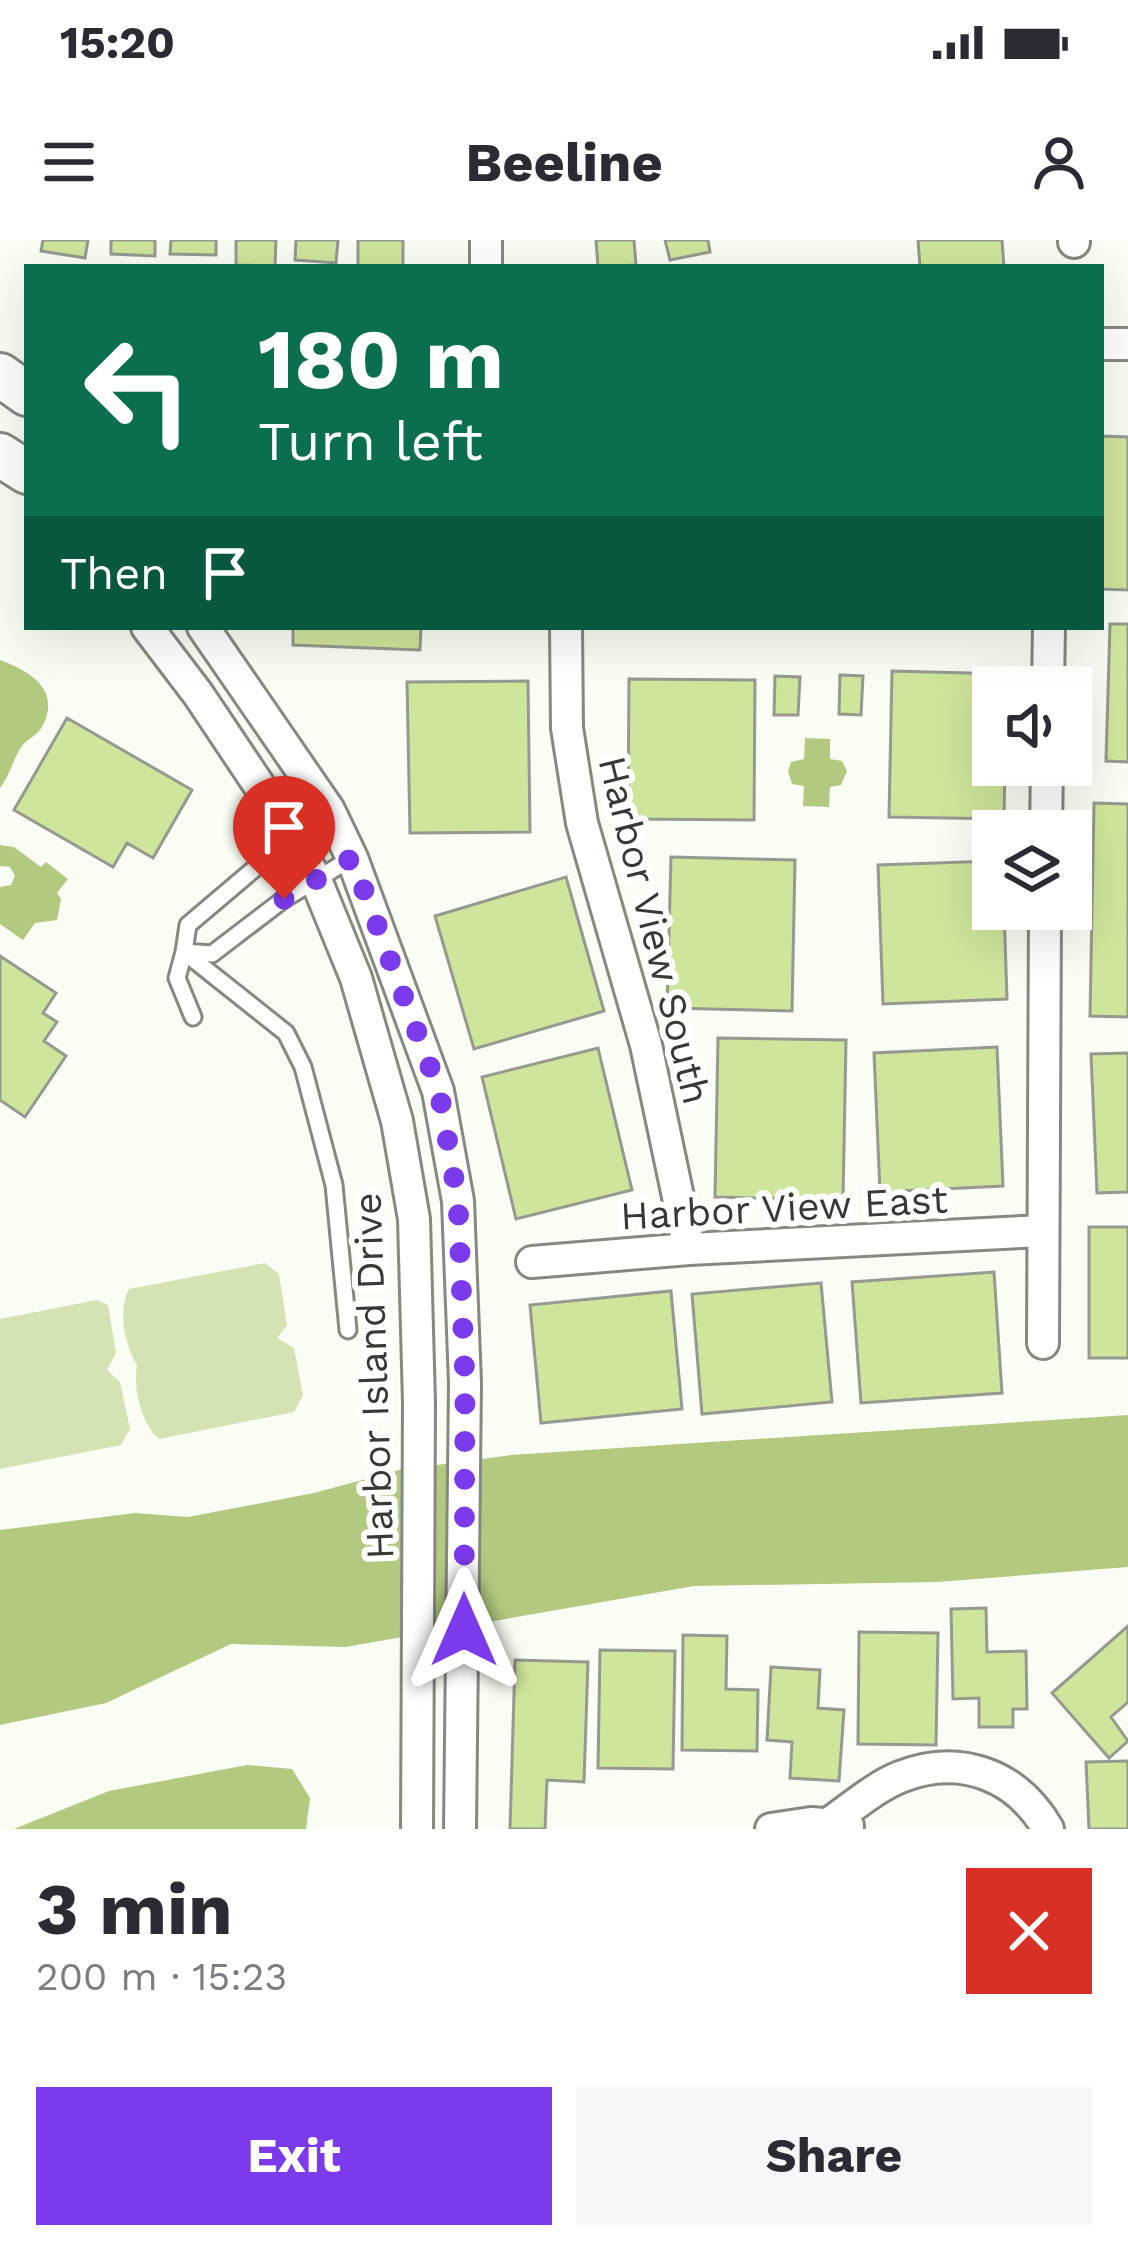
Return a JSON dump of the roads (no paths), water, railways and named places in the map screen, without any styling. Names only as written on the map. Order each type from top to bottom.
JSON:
[{"type":"street","name":"Harbor Island Drive","points":[[149,630],[198,694],[316,880],[356,978],[397,1121],[414,1219],[419,1403],[418,1817]]},
{"type":"street","points":[[205,630],[329,810],[352,858],[439,1091],[458,1201],[465,1383],[460,1820]]},
{"type":"street","name":"Harbor View South","points":[[566,630],[566,728],[582,823],[646,1045],[689,1250]]},
{"type":"street","points":[[1048,666],[1049,630]]},
{"type":"street","points":[[1043,1343],[1045,930]]},
{"type":"street","name":"Harbor View East","points":[[532,1262],[1042,1231]]},
{"type":"street","points":[[771,1829],[841,1827],[897,1778],[934,1768],[990,1774],[1032,1802],[1048,1829]]},
{"type":"lane","points":[[193,1017],[177,978],[188,925],[329,810]]},
{"type":"lane","points":[[184,952],[212,954],[352,858]]},
{"type":"lane","points":[[184,952],[286,1033],[303,1067],[334,1185],[348,1330]]}]
